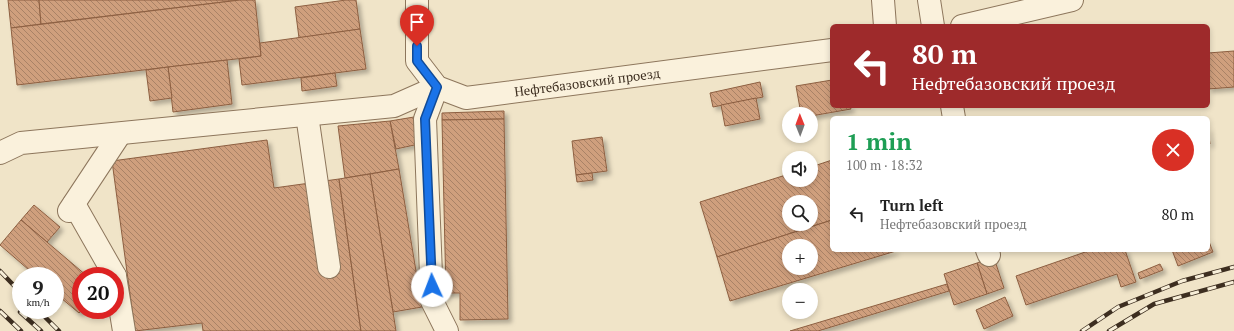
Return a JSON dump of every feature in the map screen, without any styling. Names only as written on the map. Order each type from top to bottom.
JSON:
[{"type":"street","points":[[417,0],[417,61],[437,87]]},
{"type":"street","points":[[883,0],[885,24]]},
{"type":"street","points":[[929,0],[933,24]]},
{"type":"street","points":[[970,24],[1072,0]]},
{"type":"street","name":"Нефтебазовский проезд","points":[[437,87],[466,98],[830,50]]},
{"type":"street","points":[[0,153],[21,142],[120,134],[394,106],[437,87]]},
{"type":"street","points":[[437,87],[425,119],[432,301],[447,331]]},
{"type":"street","points":[[307,115],[330,267]]},
{"type":"street","points":[[109,267],[71,208],[120,134]]},
{"type":"street","points":[[122,319],[124,331]]},
{"type":"building","points":[[8,0],[39,0],[41,24],[11,28]]},
{"type":"building","points":[[39,0],[240,0],[41,24]]},
{"type":"building","points":[[240,0],[255,0],[261,56],[17,85],[11,28]]},
{"type":"building","points":[[356,0],[360,29],[299,38],[295,7]]},
{"type":"building","points":[[360,29],[366,69],[242,85],[239,59],[261,56],[260,43]]},
{"type":"building","points":[[1234,51],[1234,87],[1210,89],[1210,53]]},
{"type":"building","points":[[227,60],[232,104],[173,112],[168,67]]},
{"type":"building","points":[[168,67],[172,98],[150,101],[146,70]]},
{"type":"building","points":[[335,73],[337,86],[302,91],[301,78]]},
{"type":"building","points":[[830,80],[830,108],[851,109],[818,115],[818,107],[800,107],[796,86]]},
{"type":"building","points":[[760,82],[763,97],[713,107],[710,93]]},
{"type":"building","points":[[756,98],[760,119],[725,126],[721,105]]},
{"type":"building","points":[[504,111],[504,119],[442,120],[442,113]]},
{"type":"building","points":[[414,117],[419,144],[396,149],[390,121]]},
{"type":"building","points":[[504,119],[508,319],[460,320],[460,293],[446,293],[442,120]]},
{"type":"building","points":[[390,121],[399,169],[345,178],[338,126]]},
{"type":"building","points":[[602,137],[607,171],[576,175],[572,141]]},
{"type":"building","points":[[267,140],[274,188],[339,179],[361,331],[203,331],[202,323],[135,331],[112,161]]},
{"type":"building","points":[[830,161],[830,221],[818,225],[818,195],[782,195],[782,231],[798,231],[717,257],[700,202],[782,176],[782,187],[818,187],[818,165]]},
{"type":"building","points":[[399,169],[422,307],[393,312],[370,174]]},
{"type":"building","points":[[592,173],[593,180],[577,182],[576,175]]},
{"type":"building","points":[[370,174],[396,331],[361,331],[339,179]]},
{"type":"building","points":[[34,205],[60,227],[47,242],[21,220]]},
{"type":"building","points":[[21,220],[76,267],[72,267],[72,307],[64,300],[64,267],[26,267],[0,245]]},
{"type":"building","points":[[830,221],[830,252],[893,252],[818,274],[818,239],[782,239],[782,275],[816,275],[790,283],[782,283],[782,285],[730,301],[717,257],[798,231],[818,231],[818,225]]},
{"type":"building","points":[[1210,244],[1213,252],[1178,266],[1173,252],[1210,252]]},
{"type":"building","points":[[1085,252],[1126,252],[1136,282],[1121,287],[1117,274],[1026,305],[1016,276]]},
{"type":"building","points":[[994,258],[1004,288],[987,294],[977,263]]},
{"type":"building","points":[[977,263],[987,294],[954,305],[944,274]]},
{"type":"building","points":[[1160,264],[1163,270],[1140,279],[1138,273]]},
{"type":"building","points":[[947,284],[949,291],[818,331],[790,331]]},
{"type":"building","points":[[1005,297],[1013,316],[984,329],[976,310]]},
{"type":"railway","points":[[1082,331],[1118,307],[1182,281],[1234,267]]},
{"type":"railway","points":[[0,271],[12,284]]},
{"type":"railway","points":[[1109,331],[1154,304],[1234,282]]},
{"type":"railway","points":[[0,311],[21,331]]},
{"type":"railway","points":[[28,319],[41,331]]},
{"type":"railway","points":[[47,319],[59,331]]},
{"type":"route","points":[[417,46],[417,61],[437,87],[425,119],[432,286]]}]
